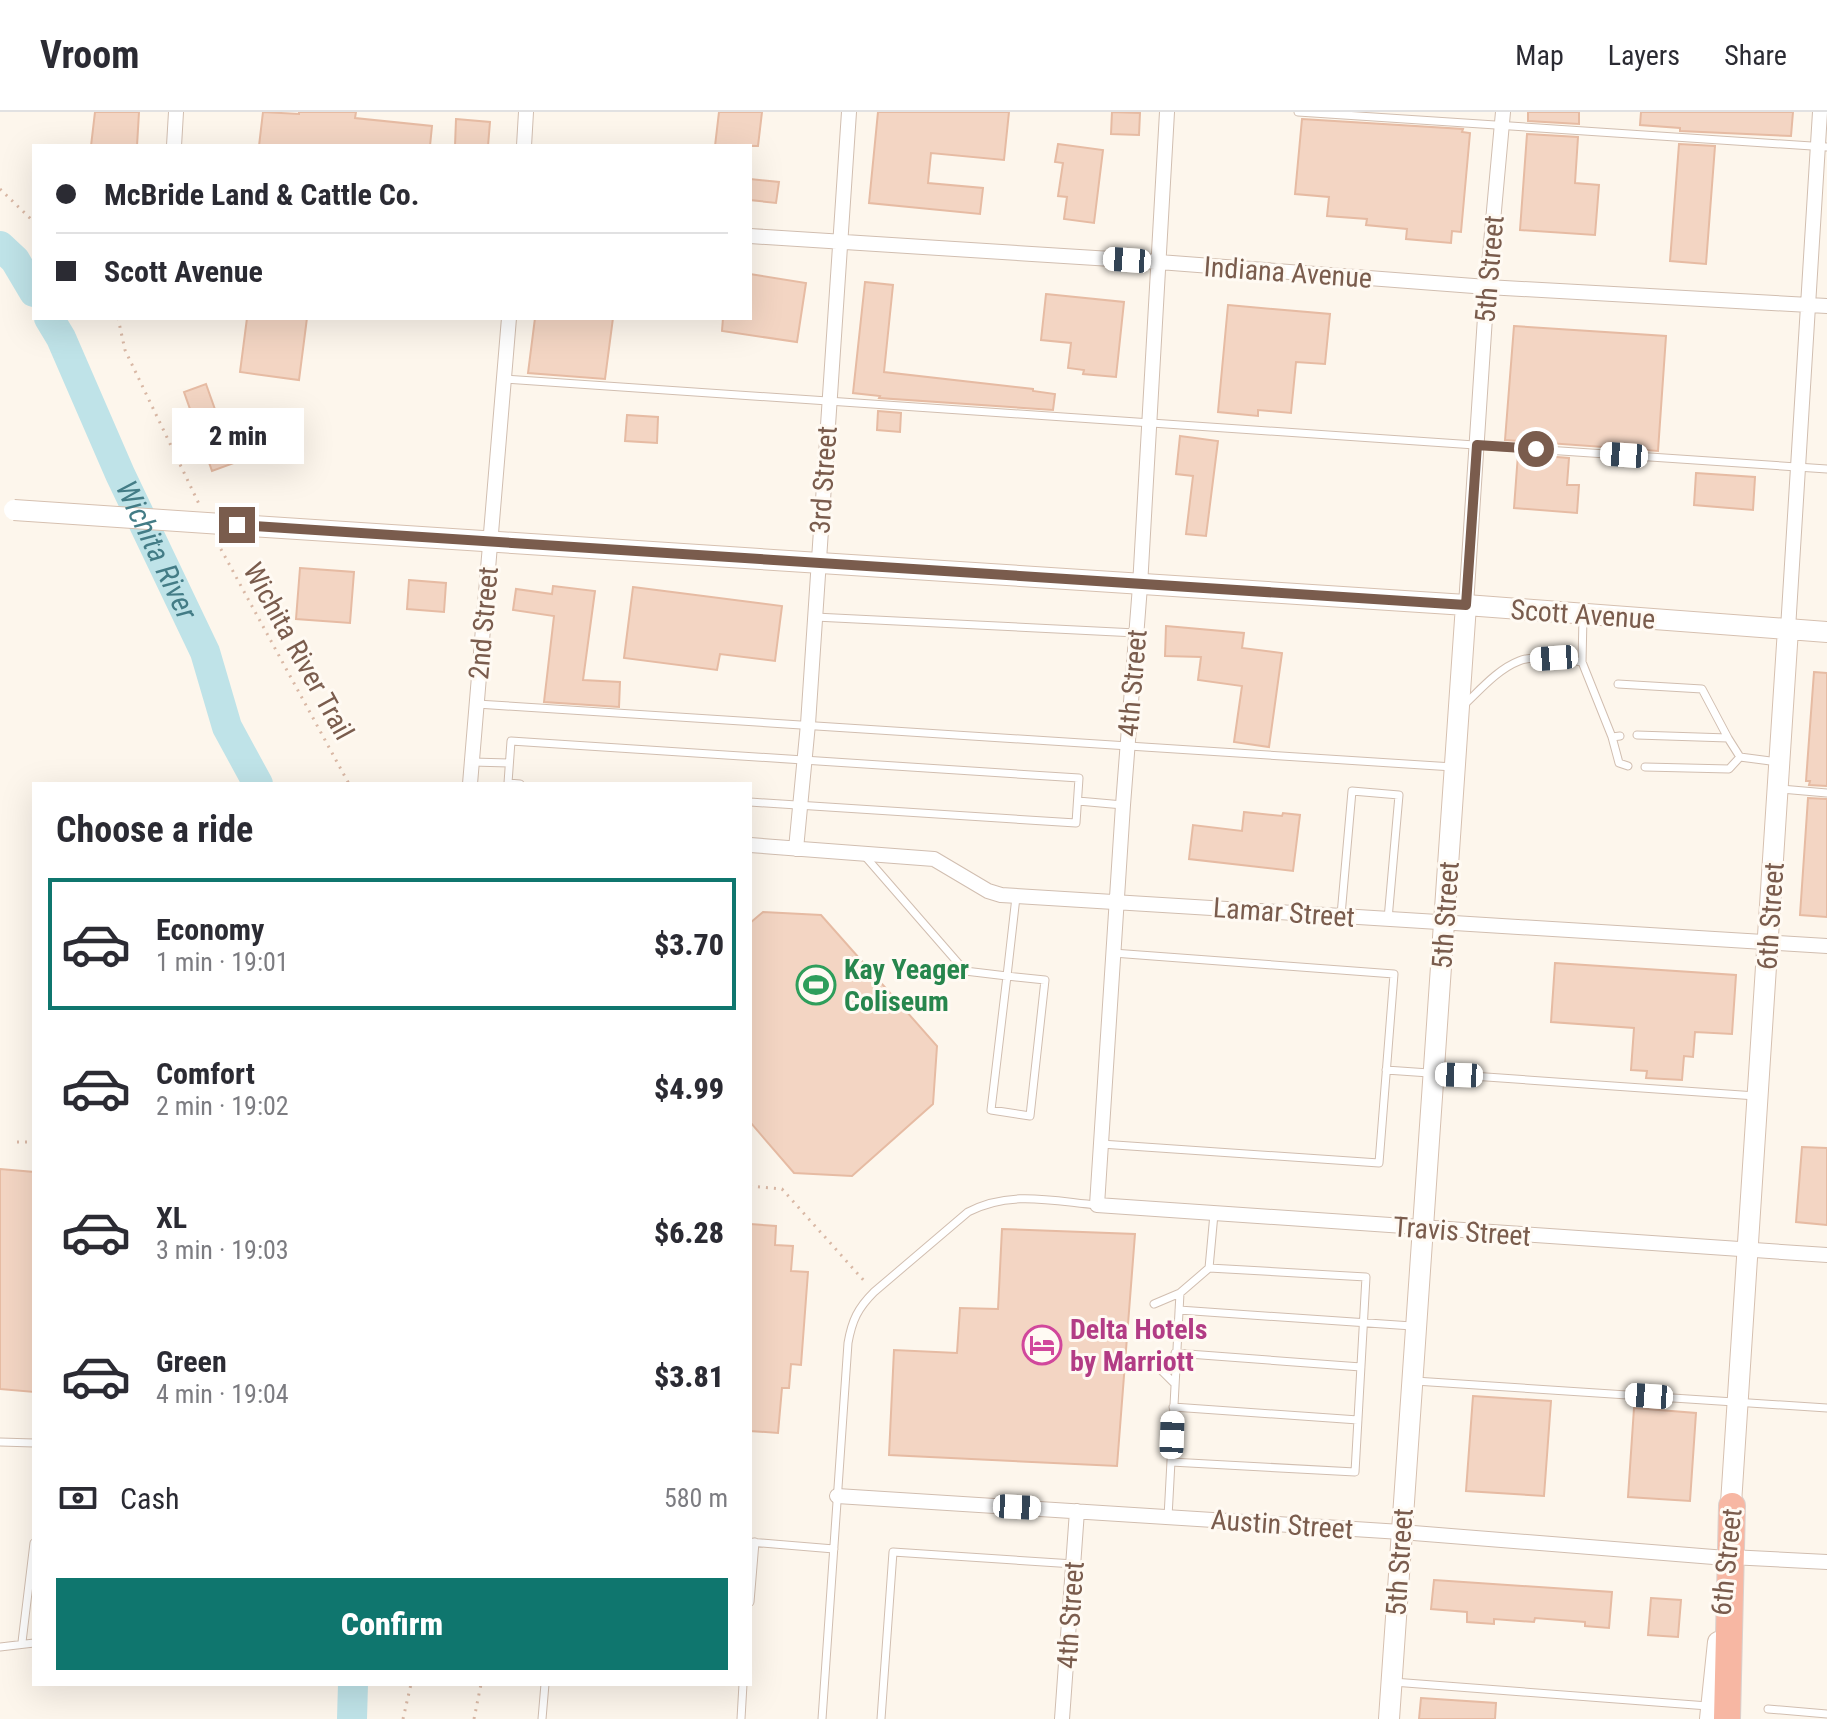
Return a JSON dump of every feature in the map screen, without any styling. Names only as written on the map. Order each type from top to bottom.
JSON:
[{"type":"highway","points":[[1716,1715],[1732,1506]]},
{"type":"main road","name":"Scott Avenue","points":[[7,509],[1140,586],[1466,605],[1827,632]]},
{"type":"main road","name":"5th Street","points":[[1389,1719],[1466,605]]},
{"type":"main road","name":"6th Street","points":[[1732,1506],[1788,629]]},
{"type":"street","points":[[174,144],[176,112]]},
{"type":"street","points":[[524,144],[526,112]]},
{"type":"street","name":"3rd Street","points":[[796,849],[808,724],[849,112]]},
{"type":"street","name":"4th Street","points":[[1097,1205],[1140,586],[1167,112]]},
{"type":"street","name":"6th Street","points":[[1788,629],[1808,305],[1823,146],[1820,112]]},
{"type":"street","name":"5th Street","points":[[1466,605],[1487,287],[1502,119]]},
{"type":"street","name":"Indiana Avenue","points":[[752,236],[1487,287],[1827,306]]},
{"type":"street","name":"2nd Street","points":[[470,782],[509,320]]},
{"type":"street","name":"Lamar Street","points":[[752,845],[934,859],[988,891],[1016,896],[1827,946]]},
{"type":"street","name":"Travis Street","points":[[1097,1205],[1827,1255]]},
{"type":"street","name":"Austin Street","points":[[837,1496],[1401,1532],[1728,1558],[1827,1562]]},
{"type":"street","name":"4th Street","points":[[1062,1719],[1077,1511]]},
{"type":"lane","points":[[1298,112],[1502,119],[1823,146]]},
{"type":"lane","points":[[504,379],[1827,469]]},
{"type":"lane","points":[[1583,614],[1582,662],[1616,736],[1619,763],[1628,766]]},
{"type":"lane","points":[[815,617],[1136,633]]},
{"type":"lane","points":[[1460,709],[1490,681],[1519,661],[1554,658],[1582,662]]},
{"type":"lane","points":[[1618,684],[1702,689],[1740,757]]},
{"type":"lane","points":[[1593,688],[1603,686]]},
{"type":"lane","points":[[477,704],[1456,767]]},
{"type":"lane","points":[[1637,735],[1728,738]]},
{"type":"lane","points":[[508,782],[511,741],[1079,778],[1076,823],[752,802]]},
{"type":"lane","points":[[1740,757],[1780,762]]},
{"type":"lane","points":[[1645,767],[1729,769],[1740,757]]},
{"type":"lane","points":[[472,762],[509,763]]},
{"type":"lane","points":[[1779,789],[1827,793]]},
{"type":"lane","points":[[1341,915],[1352,791],[1399,795],[1388,919]]},
{"type":"lane","points":[[1078,801],[1123,805]]},
{"type":"lane","points":[[862,853],[965,971],[1007,976],[1045,980],[1030,1116],[991,1110],[1007,976],[1016,896]]},
{"type":"lane","points":[[1101,1144],[1379,1163],[1394,974],[1113,953]]},
{"type":"lane","points":[[1386,1070],[1758,1096]]},
{"type":"lane","points":[[822,1719],[852,1320],[874,1292],[968,1212],[986,1202],[1024,1198],[1097,1205]]},
{"type":"lane","points":[[1154,1304],[1180,1293],[1209,1268],[1214,1214]]},
{"type":"lane","points":[[1171,1462],[1355,1472],[1366,1277],[1209,1268]]},
{"type":"lane","points":[[1168,1517],[1180,1293]]},
{"type":"lane","points":[[1179,1310],[1416,1326]]},
{"type":"lane","points":[[1175,1353],[1361,1367]]},
{"type":"lane","points":[[1150,1359],[1174,1383]]},
{"type":"lane","points":[[1413,1380],[1827,1408]]},
{"type":"lane","points":[[1173,1407],[1358,1420]]},
{"type":"lane","points":[[0,1442],[32,1443]]},
{"type":"lane","points":[[752,1542],[834,1549]]},
{"type":"lane","points":[[881,1719],[893,1552],[1074,1564]]},
{"type":"lane","points":[[22,1642],[32,1560]]},
{"type":"lane","points":[[0,1647],[32,1643]]},
{"type":"lane","points":[[1391,1682],[1716,1715]]},
{"type":"lane","points":[[542,1719],[545,1686]]},
{"type":"lane","points":[[741,1719],[743,1686]]},
{"type":"lane","points":[[1768,1709],[1827,1714]]},
{"type":"path","points":[[0,189],[32,220]]},
{"type":"path","points":[[118,320],[125,350],[203,513]]},
{"type":"path","name":"Wichita River Trail","points":[[216,540],[348,782]]},
{"type":"path","points":[[17,1142],[32,1142]]},
{"type":"path","points":[[752,1186],[782,1189],[874,1292]]},
{"type":"path","points":[[403,1719],[411,1686]]},
{"type":"path","points":[[474,1719],[481,1686]]},
{"type":"building","points":[[95,112],[139,112],[137,144],[91,144]]},
{"type":"building","points":[[263,112],[356,112],[355,118],[432,126],[430,144],[259,144]]},
{"type":"building","points":[[719,112],[762,112],[758,146],[715,144]]},
{"type":"building","points":[[878,112],[1009,112],[1004,160],[931,153],[928,183],[983,188],[980,214],[869,203]]},
{"type":"building","points":[[1112,112],[1140,113],[1139,135],[1111,134]]},
{"type":"building","points":[[1528,112],[1579,112],[1579,124],[1528,121]]},
{"type":"building","points":[[1641,112],[1793,112],[1791,136],[1680,131],[1680,128],[1640,125]]},
{"type":"building","points":[[456,119],[490,122],[488,144],[455,144]]},
{"type":"building","points":[[1302,119],[1463,129],[1462,132],[1470,133],[1461,232],[1452,231],[1451,243],[1406,239],[1407,229],[1366,225],[1367,219],[1327,216],[1329,197],[1295,194]]},
{"type":"building","points":[[1527,134],[1578,137],[1575,183],[1599,185],[1595,235],[1520,230]]},
{"type":"building","points":[[1058,144],[1103,150],[1094,223],[1064,219],[1067,197],[1058,196],[1063,163],[1055,162]]},
{"type":"building","points":[[1679,144],[1715,146],[1706,264],[1670,261]]},
{"type":"building","points":[[752,179],[779,182],[776,203],[752,200]]},
{"type":"building","points":[[752,274],[806,283],[797,342],[722,331],[723,320],[752,320]]},
{"type":"building","points":[[865,282],[893,285],[884,372],[1033,389],[1055,394],[1053,410],[879,398],[853,393]]},
{"type":"building","points":[[1046,294],[1124,302],[1116,377],[1083,374],[1084,370],[1068,368],[1071,343],[1041,340]]},
{"type":"building","points":[[1228,305],[1330,314],[1325,364],[1296,362],[1291,413],[1258,410],[1258,416],[1218,412]]},
{"type":"building","points":[[247,320],[307,320],[299,380],[240,372]]},
{"type":"building","points":[[535,320],[613,320],[605,379],[528,373]]},
{"type":"building","points":[[1514,326],[1666,336],[1658,451],[1505,440]]},
{"type":"building","points":[[206,384],[234,463],[212,471],[184,392]]},
{"type":"building","points":[[878,411],[901,413],[900,432],[877,430]]},
{"type":"building","points":[[627,415],[658,417],[657,443],[625,441]]},
{"type":"building","points":[[1180,436],[1218,441],[1206,536],[1186,534],[1193,476],[1176,474]]},
{"type":"building","points":[[1518,454],[1569,458],[1567,485],[1579,485],[1577,513],[1514,508]]},
{"type":"building","points":[[1696,473],[1755,477],[1753,510],[1694,505]]},
{"type":"building","points":[[300,568],[354,572],[350,623],[296,619]]},
{"type":"building","points":[[409,580],[446,583],[444,612],[407,609]]},
{"type":"building","points":[[553,586],[595,591],[583,680],[620,682],[619,707],[544,702],[554,616],[513,610],[516,589],[552,594]]},
{"type":"building","points":[[633,587],[782,606],[775,661],[720,654],[717,670],[624,658]]},
{"type":"building","points":[[1166,626],[1244,633],[1242,648],[1282,653],[1269,747],[1234,742],[1242,686],[1198,680],[1201,657],[1165,656]]},
{"type":"building","points":[[1814,672],[1827,673],[1827,786],[1809,785],[1810,781],[1806,781]]},
{"type":"building","points":[[1808,798],[1827,799],[1827,917],[1800,915]]},
{"type":"building","points":[[1244,812],[1300,815],[1293,871],[1189,859],[1193,825],[1242,831]]},
{"type":"building","name":"Kay Yeager Coliseum","points":[[763,912],[821,915],[937,1046],[933,1104],[852,1176],[794,1173],[752,1124],[752,921]]},
{"type":"building","points":[[1555,963],[1736,975],[1732,1034],[1695,1032],[1693,1057],[1684,1056],[1682,1080],[1646,1078],[1647,1071],[1631,1070],[1634,1028],[1551,1022]]},
{"type":"building","points":[[1802,1147],[1827,1148],[1827,1225],[1796,1222]]},
{"type":"building","points":[[0,1169],[32,1172],[32,1392],[0,1389]]},
{"type":"building","points":[[752,1224],[776,1226],[775,1245],[793,1246],[791,1271],[808,1272],[801,1365],[791,1364],[789,1388],[782,1388],[778,1433],[752,1431]]},
{"type":"building","name":"Delta Hotels by Marriott","points":[[1002,1229],[1135,1234],[1117,1466],[889,1455],[894,1350],[957,1353],[960,1308],[998,1309]]},
{"type":"building","points":[[1473,1396],[1551,1401],[1544,1496],[1466,1491]]},
{"type":"building","points":[[1634,1408],[1696,1413],[1690,1501],[1628,1497]]},
{"type":"building","points":[[1434,1580],[1612,1592],[1609,1628],[1585,1626],[1585,1622],[1535,1618],[1534,1622],[1494,1619],[1494,1624],[1467,1622],[1467,1612],[1431,1609]]},
{"type":"building","points":[[1651,1598],[1681,1600],[1678,1637],[1648,1635]]},
{"type":"building","points":[[1421,1698],[1496,1703],[1495,1719],[1419,1719]]},
{"type":"waterway","name":"Wichita River","points":[[0,246],[15,260],[32,289]]},
{"type":"waterway","name":"Wichita River","points":[[50,320],[205,652],[227,727],[257,782]]},
{"type":"waterway","name":"Wichita River","points":[[352,1719],[353,1686]]},
{"type":"place","name":"Kay Yeager Coliseum","points":[[816,985]]},
{"type":"place","name":"Delta Hotels by Marriott","points":[[1042,1345]]},
{"type":"route","points":[[237,525],[1466,605],[1477,445],[1536,449]]}]
